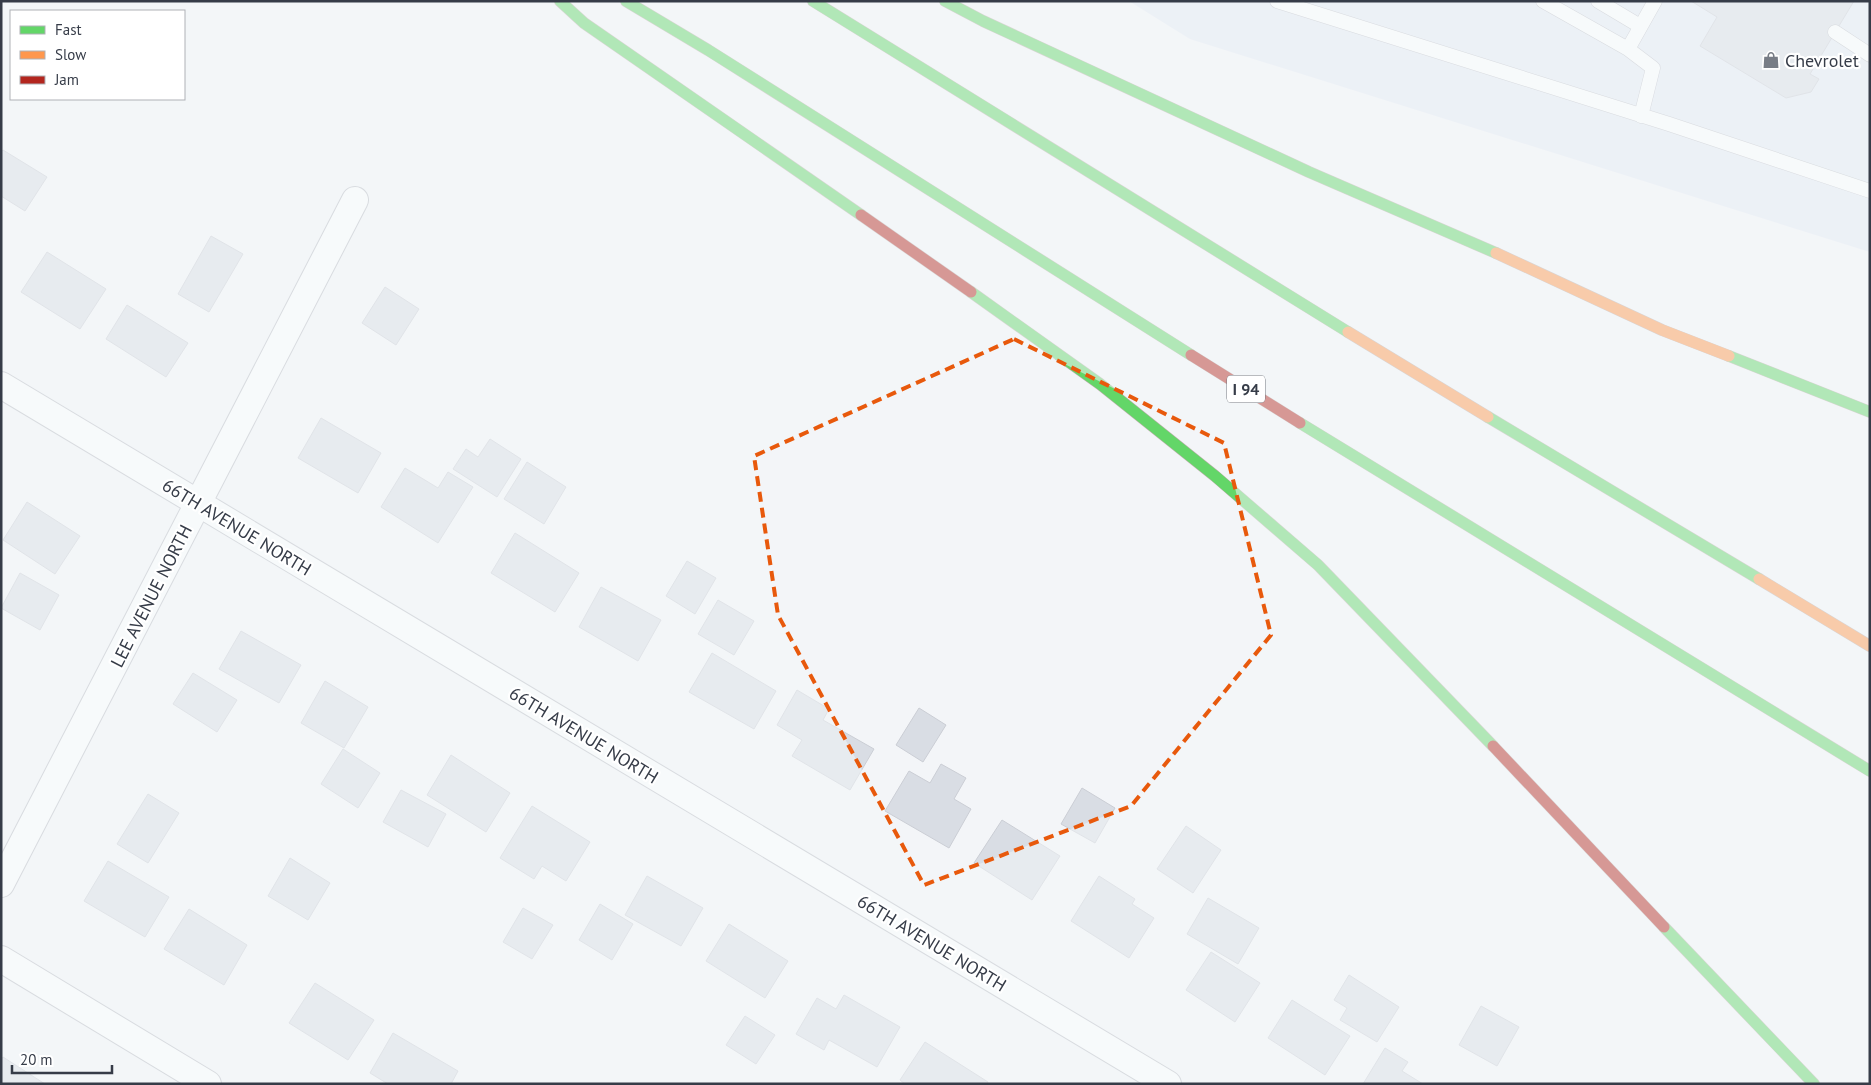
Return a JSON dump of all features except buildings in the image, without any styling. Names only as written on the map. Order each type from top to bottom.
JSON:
[{"type":"highway","points":[[560,1],[584,23],[1036,337],[1100,384],[1230,488],[1318,565],[1374,620],[1814,1084]]},
{"type":"highway","name":"I 94","points":[[626,1],[725,61],[1342,450],[1870,771]]},
{"type":"highway","points":[[812,1],[1382,353],[1870,646]]},
{"type":"highway","points":[[945,1],[983,21],[1282,160],[1523,265],[1662,330],[1870,412]]},
{"type":"highway","points":[[1696,960],[1761,1045]]},
{"type":"street","name":"LEE AVENUE NORTH","points":[[1,884],[356,200]]},
{"type":"street","name":"66TH AVENUE NORTH","points":[[1,385],[1168,1084]]},
{"type":"street","points":[[1,959],[208,1084]]},
{"type":"lane","points":[[1277,1],[1641,116],[1870,192]]},
{"type":"lane","points":[[1543,1],[1628,49],[1653,68],[1641,116]]},
{"type":"lane","points":[[1598,1],[1640,26]]},
{"type":"lane","points":[[1628,49],[1649,4]]},
{"type":"lane","points":[[1835,32],[1870,54]]},
{"type":"highlighted area","points":[[1014,339],[1224,443],[1271,635],[1131,806],[924,885],[778,615],[754,456]]},
{"type":"shaded area","points":[[1129,1],[1870,1],[1870,252],[1190,39]]},
{"type":"traffic: fast","points":[[560,1],[584,23],[861,215]]},
{"type":"traffic: fast","points":[[626,1],[708,50],[1191,355]]},
{"type":"traffic: fast","points":[[813,1],[1348,332]]},
{"type":"traffic: fast","points":[[945,1],[983,21],[1309,172],[1496,253]]},
{"type":"traffic: fast","points":[[971,292],[1100,384],[1215,476],[1318,565],[1493,746]]},
{"type":"traffic: fast","points":[[1729,356],[1870,412]]},
{"type":"traffic: fast","points":[[1488,417],[1759,579]]},
{"type":"traffic: fast","points":[[1300,423],[1870,771]]},
{"type":"traffic: fast","points":[[1664,927],[1814,1084]]},
{"type":"traffic: slow","points":[[1496,253],[1662,330],[1729,356]]},
{"type":"traffic: slow","points":[[1348,332],[1488,417]]},
{"type":"traffic: slow","points":[[1759,579],[1870,646]]},
{"type":"traffic: jam","points":[[861,215],[971,292]]},
{"type":"traffic: jam","points":[[1191,355],[1300,423]]},
{"type":"traffic: jam","points":[[1493,746],[1664,927]]},
{"type":"place","name":"Chevrolet","points":[[1771,60]]}]
